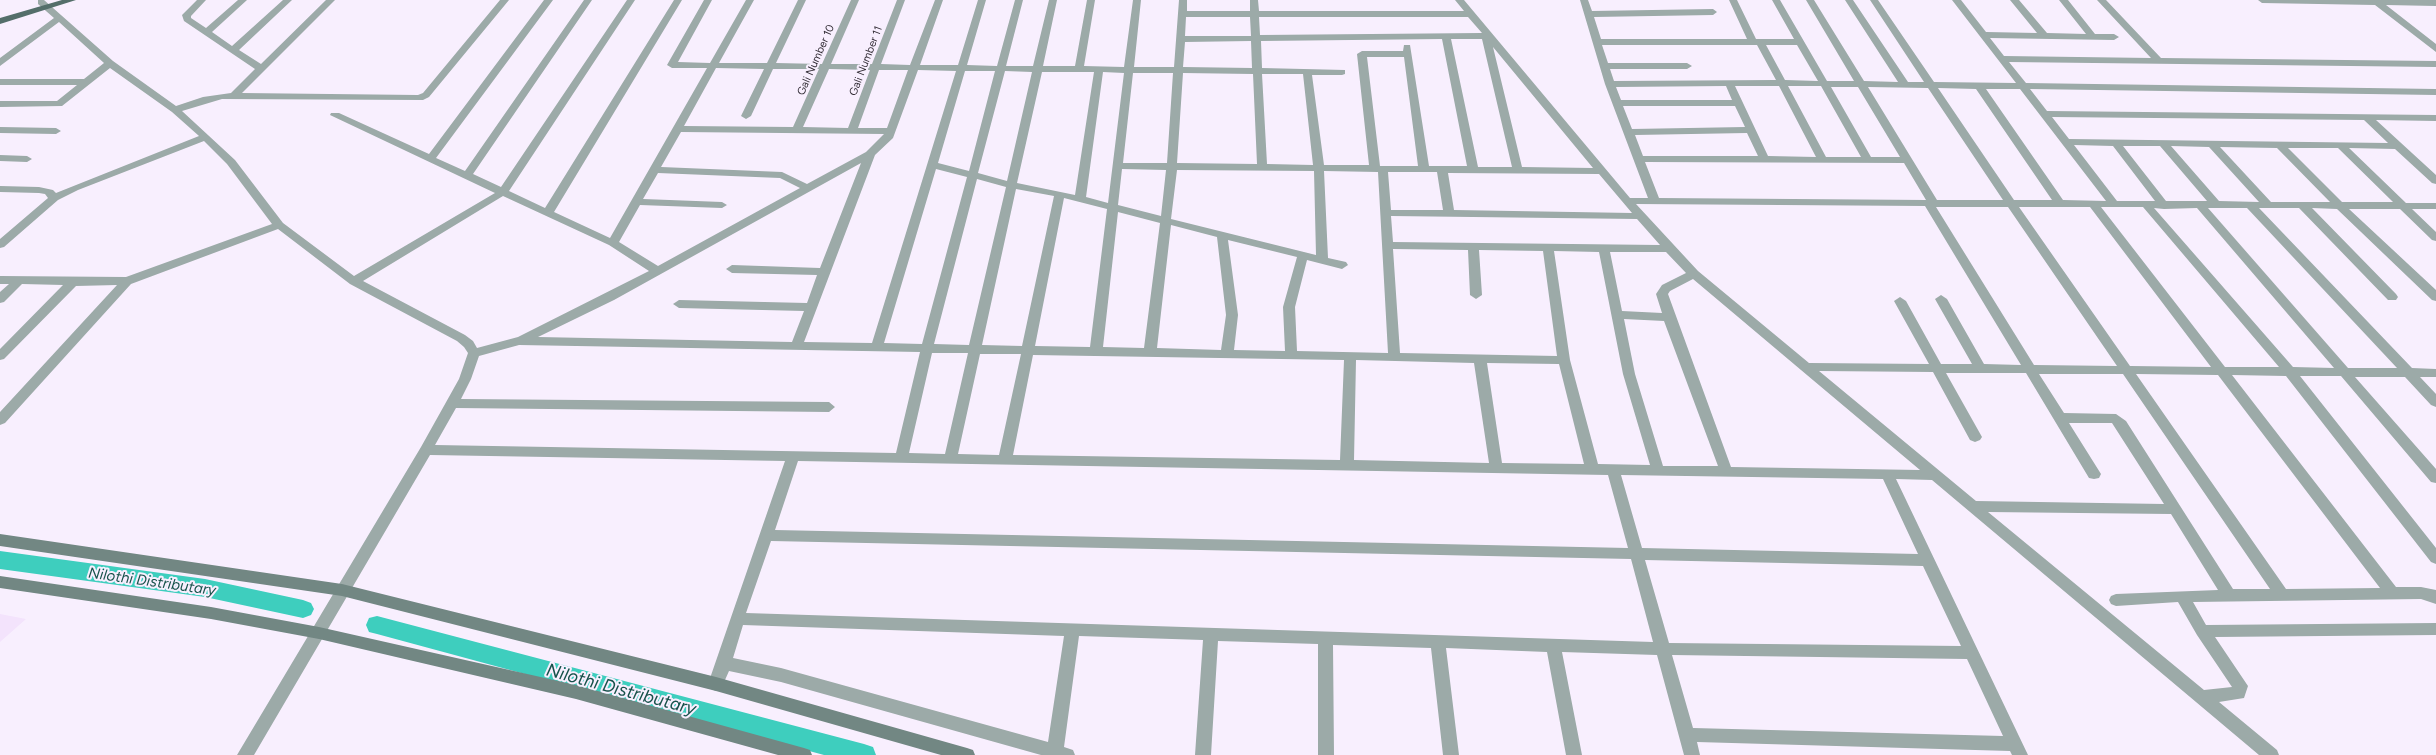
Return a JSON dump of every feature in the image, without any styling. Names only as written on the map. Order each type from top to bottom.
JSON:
[{"type":"main road","points":[[0,14],[45,3],[72,0]]},
{"type":"main road","points":[[0,21],[45,3]]},
{"type":"street","points":[[202,0],[186,15],[206,33],[261,69]]},
{"type":"street","points":[[206,33],[243,0]]},
{"type":"street","points":[[233,50],[288,0]]},
{"type":"street","points":[[233,97],[331,0]]},
{"type":"street","points":[[175,110],[203,100],[233,97],[420,98],[426,95],[504,0]]},
{"type":"street","points":[[431,158],[549,0]]},
{"type":"street","points":[[467,175],[588,0]]},
{"type":"street","points":[[354,281],[503,192],[631,0]]},
{"type":"street","points":[[547,214],[678,0]]},
{"type":"street","points":[[708,0],[671,63],[676,66],[1342,72]]},
{"type":"street","points":[[613,243],[750,0]]},
{"type":"street","points":[[746,116],[802,0]]},
{"type":"street","name":"Gali Number 10","points":[[798,130],[855,0]]},
{"type":"street","name":"Gali Number 11","points":[[852,130],[901,0]]},
{"type":"street","points":[[474,353],[519,341],[610,298],[870,154],[888,138],[939,0]]},
{"type":"street","points":[[877,347],[934,165],[982,0]]},
{"type":"street","points":[[901,458],[927,348],[1019,0]]},
{"type":"street","points":[[950,459],[1053,0]]},
{"type":"street","points":[[1079,70],[1090,0]]},
{"type":"street","points":[[1096,350],[1137,0]]},
{"type":"street","points":[[1150,352],[1172,167],[1183,0]]},
{"type":"street","points":[[1254,0],[1262,169]]},
{"type":"street","points":[[1459,0],[1627,201],[1669,249],[1694,274],[2271,755]]},
{"type":"street","points":[[1584,0],[1610,84],[1655,201]]},
{"type":"street","points":[[1734,0],[1757,42],[1783,83],[1823,160]]},
{"type":"street","points":[[1776,0],[1868,160]]},
{"type":"street","points":[[1810,0],[1864,85],[1908,160],[1931,204],[2094,474]]},
{"type":"street","points":[[1849,0],[1905,85]]},
{"type":"street","points":[[1874,0],[2012,205],[2282,595]]},
{"type":"street","points":[[1956,0],[2115,205]]},
{"type":"street","points":[[2014,0],[2044,36]]},
{"type":"street","points":[[2063,0],[2094,37]]},
{"type":"street","points":[[2100,0],[2159,61]]},
{"type":"street","points":[[2262,0],[2430,2],[2436,9]]},
{"type":"street","points":[[2370,1],[2436,49]]},
{"type":"street","points":[[45,3],[59,18],[110,63],[175,110],[206,137],[232,162],[279,225],[354,281],[461,338],[469,344],[474,353],[465,380],[426,450],[245,755]]},
{"type":"street","points":[[1588,14],[1713,12]]},
{"type":"street","points":[[1182,14],[1471,14]]},
{"type":"street","points":[[0,63],[59,18]]},
{"type":"street","points":[[1984,35],[2114,37]]},
{"type":"street","points":[[1181,39],[1488,36]]},
{"type":"street","points":[[1488,36],[1518,171]]},
{"type":"street","points":[[1406,37],[1424,170]]},
{"type":"street","points":[[1446,37],[1473,170]]},
{"type":"street","points":[[1597,42],[1800,42]]},
{"type":"street","points":[[1394,356],[1386,213],[1362,54],[1408,54]]},
{"type":"street","points":[[2003,59],[2436,64]]},
{"type":"street","points":[[0,104],[59,104],[110,63]]},
{"type":"street","points":[[1605,66],[1687,66]]},
{"type":"street","points":[[1080,199],[1099,70]]},
{"type":"street","points":[[1307,72],[1319,169],[1322,260]]},
{"type":"street","points":[[0,82],[86,82]]},
{"type":"street","points":[[1729,83],[1765,160]]},
{"type":"street","points":[[1610,84],[1783,83],[2436,92]]},
{"type":"street","points":[[1979,86],[2061,205]]},
{"type":"street","points":[[1618,103],[1738,103]]},
{"type":"street","points":[[2045,114],[2436,118]]},
{"type":"street","points":[[335,115],[613,243],[658,270]]},
{"type":"street","points":[[2366,117],[2436,181]]},
{"type":"street","points":[[677,129],[891,131]]},
{"type":"street","points":[[0,130],[56,131]]},
{"type":"street","points":[[1630,132],[1751,130]]},
{"type":"street","points":[[0,245],[54,198],[74,188],[206,137]]},
{"type":"street","points":[[2066,142],[2398,146]]},
{"type":"street","points":[[2116,142],[2164,206]]},
{"type":"street","points":[[2163,143],[2217,206]]},
{"type":"street","points":[[2211,144],[2269,206]]},
{"type":"street","points":[[2279,144],[2340,206],[2436,297]]},
{"type":"street","points":[[2340,145],[2436,238]]},
{"type":"street","points":[[796,346],[870,154]]},
{"type":"street","points":[[0,158],[27,159]]},
{"type":"street","points":[[1640,160],[1908,160]]},
{"type":"street","points":[[934,165],[1012,186],[1060,194],[1342,265]]},
{"type":"street","points":[[1118,166],[1262,169],[1602,171]]},
{"type":"street","points":[[654,170],[782,175],[807,188]]},
{"type":"street","points":[[1442,170],[1449,214]]},
{"type":"street","points":[[0,189],[39,190],[49,192],[54,198]]},
{"type":"street","points":[[1005,460],[1060,194]]},
{"type":"street","points":[[1627,201],[2147,206],[2436,206]]},
{"type":"street","points":[[636,202],[722,205]]},
{"type":"street","points":[[2094,205],[2393,594]]},
{"type":"street","points":[[2147,206],[2289,371],[2436,558]]},
{"type":"street","points":[[2201,206],[2436,478]]},
{"type":"street","points":[[2251,206],[2436,402]]},
{"type":"street","points":[[2303,206],[2392,297]]},
{"type":"street","points":[[1386,213],[1641,216]]},
{"type":"street","points":[[0,280],[127,281],[279,225]]},
{"type":"street","points":[[1222,235],[1232,315],[1227,353]]},
{"type":"street","points":[[1388,245],[1669,249]]},
{"type":"street","points":[[1473,246],[1476,295]]},
{"type":"street","points":[[1548,247],[1564,360],[1592,469]]},
{"type":"street","points":[[1604,248],[1629,374],[1658,470]]},
{"type":"street","points":[[1291,354],[1290,307],[1302,255]]},
{"type":"street","points":[[732,270],[825,272]]},
{"type":"street","points":[[1694,274],[1666,288],[1662,294],[1726,471]]},
{"type":"street","points":[[0,299],[19,280]]},
{"type":"street","points":[[0,420],[127,281]]},
{"type":"street","points":[[0,356],[73,282]]},
{"type":"street","points":[[1941,299],[1980,368]]},
{"type":"street","points":[[1900,301],[1935,368],[1975,437]]},
{"type":"street","points":[[679,304],[811,307]]},
{"type":"street","points":[[1618,315],[1669,317]]},
{"type":"street","points":[[519,341],[1564,360]]},
{"type":"street","points":[[1347,465],[1350,355]]},
{"type":"street","points":[[1480,358],[1496,468]]},
{"type":"street","points":[[1805,366],[2436,373]]},
{"type":"street","points":[[451,403],[829,407]]},
{"type":"street","points":[[2060,418],[2106,418],[2116,419],[2121,424],[2228,595]]},
{"type":"street","points":[[426,450],[1933,475]]},
{"type":"street","points":[[716,684],[794,456]]},
{"type":"street","points":[[1613,469],[1692,755]]},
{"type":"street","points":[[1686,735],[2017,750],[1887,474]]},
{"type":"street","points":[[1971,506],[2173,509]]},
{"type":"street","points":[[766,534],[1927,560]]},
{"type":"street","points":[[0,540],[342,590],[716,684],[967,755]]},
{"type":"street","points":[[0,582],[211,613],[319,633],[576,692],[804,755]]},
{"type":"street","points":[[2116,600],[2182,596],[2421,593],[2432,595],[2436,598]]},
{"type":"street","points":[[2182,596],[2202,631],[2240,686],[2238,693],[2202,697]]},
{"type":"street","points":[[737,619],[1663,649],[1972,653]]},
{"type":"street","points":[[2202,631],[2436,629]]},
{"type":"street","points":[[724,663],[791,678],[1061,753],[1072,630]]},
{"type":"street","points":[[1203,755],[1211,634]]},
{"type":"street","points":[[1325,638],[1326,755]]},
{"type":"street","points":[[1438,642],[1451,755]]},
{"type":"street","points":[[1553,645],[1574,755]]},
{"type":"shaded area","points":[[0,614],[26,619],[0,642]]},
{"type":"waterway","name":"Nilothi Distributary","points":[[0,560],[205,588],[303,609]]},
{"type":"waterway","name":"Nilothi Distributary","points":[[377,625],[864,755]]}]
